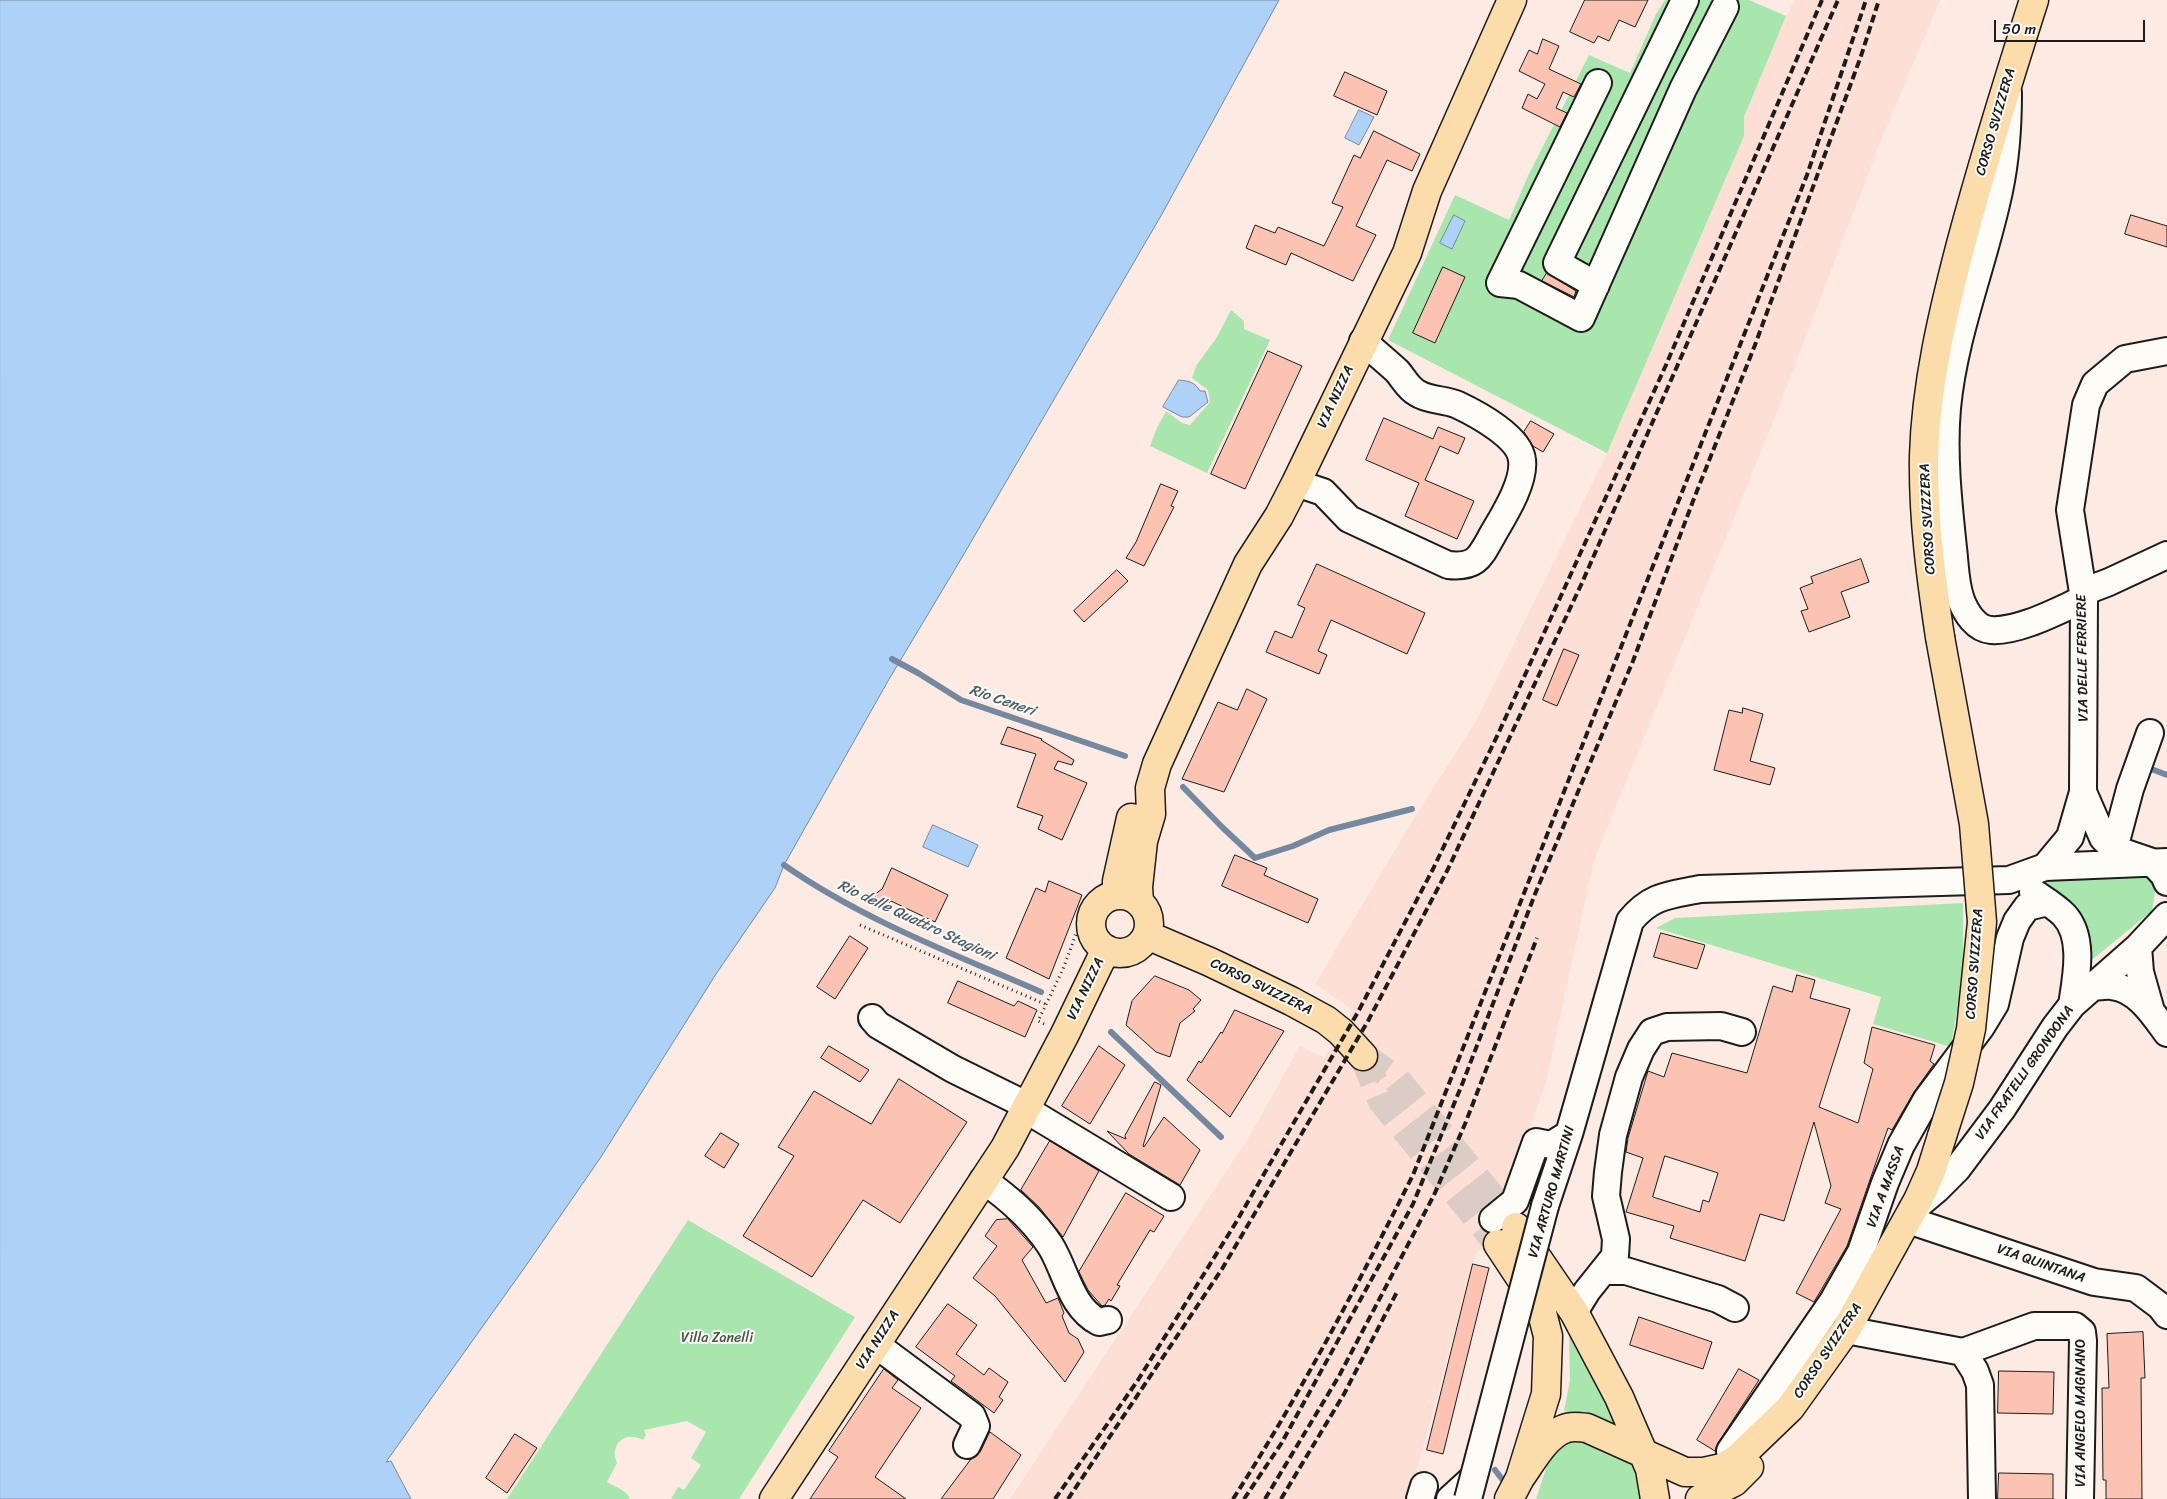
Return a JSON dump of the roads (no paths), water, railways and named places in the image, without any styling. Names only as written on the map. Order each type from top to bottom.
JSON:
[{"type":"main road","name":"VIA NIZZA","points":[[1118,895],[1116,881],[1125,839],[1135,806],[1150,788],[1157,764],[1248,564],[1279,516],[1296,483],[1406,253],[1426,192],[1512,0]]},
{"type":"main road","name":"CORSO SVIZZERA","points":[[1514,1489],[1549,1440],[1564,1429],[1576,1426],[1587,1428],[1685,1472],[1704,1472],[1722,1468],[1737,1458],[1790,1408],[1846,1330],[1910,1215],[1931,1171],[1959,1082],[1970,1029],[1982,922],[1974,824],[1940,637],[1928,552],[1925,466],[1932,377],[1944,311],[1971,206],[2034,0]]},
{"type":"main road","points":[[1118,895],[1148,917],[1147,935],[1142,943],[1134,949],[1116,952],[1106,949],[1099,944],[1094,936],[1091,918],[1101,902],[1108,897],[1118,895]]},
{"type":"main road","name":"CORSO SVIZZERA","points":[[1147,935],[1246,979],[1326,1020],[1341,1032],[1363,1056]]},
{"type":"main road","name":"VIA NIZZA","points":[[774,1499],[1005,1148],[1065,1034],[1106,949]]},
{"type":"main road","points":[[1502,1230],[1574,1312],[1619,1397],[1643,1452],[1654,1484],[1655,1499]]},
{"type":"main road","points":[[1502,1230],[1541,1309],[1548,1336],[1546,1394],[1514,1489]]},
{"type":"main road","points":[[1700,1499],[1734,1482],[1763,1454],[1790,1408]]},
{"type":"street","points":[[1596,285],[1557,264],[1685,0]]},
{"type":"street","points":[[1598,83],[1500,283],[1519,285],[1582,318],[1683,89],[1725,7]]},
{"type":"street","points":[[2008,80],[2008,129],[1999,190],[1958,346],[1947,407],[1945,465],[1955,569],[1960,599],[1971,620],[1990,631],[2012,628],[2038,619],[2109,582],[2167,555]]},
{"type":"street","points":[[1296,483],[1323,492],[1350,519],[1448,565],[1464,567],[1474,563],[1485,549],[1510,504],[1522,470],[1522,458],[1511,439],[1489,421],[1455,404],[1418,394],[1407,385],[1398,372],[1363,341]]},
{"type":"street","name":"VIA DELLE FERRIERE","points":[[2114,849],[2103,838],[2083,792],[2083,595],[2070,510],[2086,405],[2095,384],[2125,359],[2167,351]]},
{"type":"street","points":[[2150,733],[2130,789],[2114,849],[2162,869]]},
{"type":"street","points":[[2045,867],[2070,836],[2083,792]]},
{"type":"street","points":[[2009,880],[2045,867],[2162,869]]},
{"type":"street","points":[[2009,880],[2048,902],[2065,916],[2078,947],[2072,1004]]},
{"type":"street","name":"VIA ARTURO MARTINI","points":[[1471,1489],[1545,1206],[1569,1134],[1630,921],[1640,908],[1658,898],[1700,888],[2009,880]]},
{"type":"street","name":"VIA A MASSA","points":[[1730,1451],[1832,1301],[1861,1252],[1885,1183],[1901,1145],[1927,1099],[1978,1031],[1995,1004],[2010,938],[2017,921],[2027,907],[2048,902]]},
{"type":"street","name":"VIA FRATELLI GRONDONA","points":[[1910,1215],[1957,1168],[2002,1109],[2072,1004],[2138,947],[2166,916]]},
{"type":"street","points":[[2138,947],[2140,972],[2152,1012]]},
{"type":"street","points":[[2092,987],[2113,986],[2132,994],[2152,1012],[2167,1033]]},
{"type":"street","points":[[872,1018],[878,1025],[953,1069],[1025,1107],[1171,1197]]},
{"type":"street","points":[[1574,1312],[1587,1291],[1615,1256],[1616,1239],[1606,1196],[1613,1135],[1629,1077],[1642,1048],[1652,1032],[1667,1028],[1721,1026],[1742,1032]]},
{"type":"street","points":[[1502,1230],[1515,1201],[1536,1142],[1551,1144],[1569,1134]]},
{"type":"street","points":[[983,1180],[1013,1201],[1045,1239],[1075,1296],[1089,1317],[1098,1322],[1108,1320]]},
{"type":"street","name":"VIA QUINTANA","points":[[1910,1215],[2094,1282],[2136,1288],[2160,1306],[2167,1315]]},
{"type":"street","points":[[1604,1271],[1626,1271],[1718,1299],[1735,1308]]},
{"type":"street","name":"VIA ANGELO MAGNANO","points":[[1963,1352],[2034,1326],[2070,1325],[2079,1328],[2084,1341],[2080,1499]]},
{"type":"street","points":[[1846,1330],[1963,1352],[1975,1371],[1980,1385],[1982,1499]]},
{"type":"street","points":[[875,1344],[972,1416],[976,1426],[967,1444]]},
{"type":"street","points":[[1450,1499],[1471,1489]]},
{"type":"water","points":[[0,0],[1279,0],[1162,214],[888,681],[784,865],[775,888],[716,974],[601,1157],[386,1462],[391,1461],[411,1499],[0,1499]]},
{"type":"water","points":[[1359,110],[1374,117],[1359,145],[1345,138]]},
{"type":"water","points":[[1454,215],[1465,221],[1452,249],[1440,243]]},
{"type":"water","points":[[1179,380],[1191,383],[1200,391],[1205,391],[1208,402],[1189,417],[1182,417],[1163,407]]},
{"type":"water","points":[[933,825],[978,845],[968,867],[923,847]]},
{"type":"waterway","name":"Rio Ceneri","points":[[892,659],[961,700],[1125,756]]},
{"type":"waterway","name":"Rio Ceneri","points":[[2146,767],[2167,775]]},
{"type":"waterway","name":"Rio Ceneri","points":[[1183,787],[1255,858],[1293,846],[1329,830],[1412,809]]},
{"type":"waterway","name":"Rio delle Quattro Stagioni","points":[[784,865],[814,885],[877,919],[942,950],[1041,992]]},
{"type":"waterway","name":"Rio delle Quattro Stagioni","points":[[1111,1032],[1221,1137]]},
{"type":"waterway","name":"Rio delle Quattro Stagioni","points":[[1495,1470],[1502,1479]]},
{"type":"tunnel","points":[[1363,1056],[1382,1101],[1498,1244]]},
{"type":"tunnel","points":[[1363,1056],[1397,1080],[1516,1227]]},
{"type":"railway","points":[[1055,1499],[1138,1380],[1235,1224],[1358,1012],[1433,869],[1499,732],[1666,365],[1822,0]]},
{"type":"railway","points":[[1068,1499],[1222,1269],[1368,1021],[1448,869],[1581,585],[1838,0]]},
{"type":"railway","points":[[1233,1499],[1282,1420],[1327,1340],[1413,1175],[1807,175],[1866,0]]},
{"type":"railway","points":[[1244,1499],[1281,1444],[1413,1204],[1463,1082],[1535,894],[1633,661],[1693,501],[1755,345],[1861,56],[1879,0]]},
{"type":"railway","points":[[1265,1499],[1339,1376],[1434,1195],[1465,1124],[1537,938]]},
{"type":"railway","points":[[1281,1499],[1344,1394],[1398,1290]]},
{"type":"park label","name":"Villa Zanelli","points":[[717,1338]]}]
